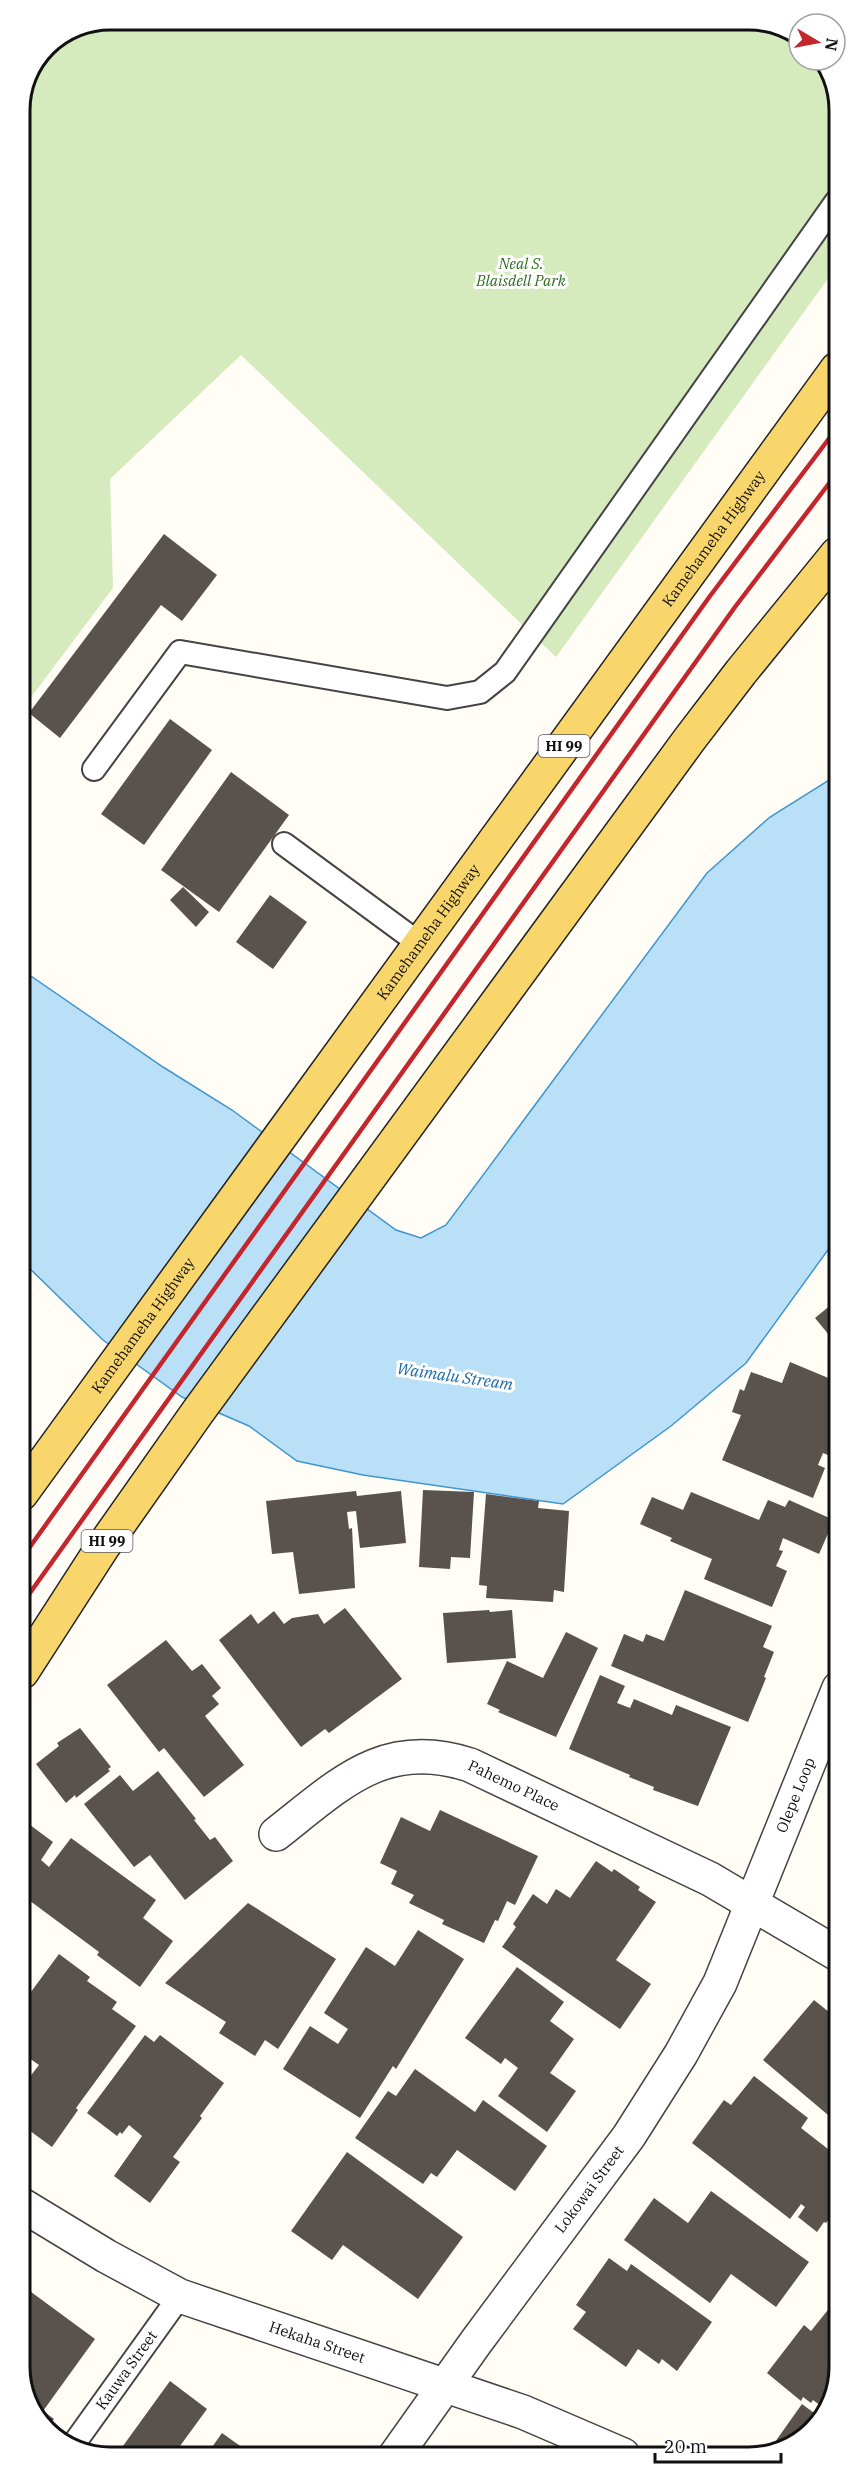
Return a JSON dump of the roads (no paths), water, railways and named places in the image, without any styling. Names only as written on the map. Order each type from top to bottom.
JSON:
[{"type":"main road","name":"Kamehameha Highway","points":[[30,1482],[829,380]]},
{"type":"main road","name":"HI 99","points":[[30,1660],[102,1548],[369,1177],[689,740],[829,564]]},
{"type":"street","name":"Olepe Loop","points":[[752,1903],[829,1710]]},
{"type":"street","name":"Pahemo Place","points":[[276,1834],[333,1789],[385,1761],[408,1756],[448,1758],[470,1765],[699,1874],[829,1949]]},
{"type":"street","name":"Lokowai Street","points":[[401,2447],[635,2127],[681,2054],[720,1983],[752,1903]]},
{"type":"street","name":"Hekaha Street","points":[[30,2210],[106,2256],[180,2296],[523,2412],[604,2447]]},
{"type":"lane","points":[[94,769],[180,652],[447,698],[480,692],[505,672],[829,213]]},
{"type":"lane","points":[[284,844],[420,944]]},
{"type":"lane","name":"Kauwa Street","points":[[77,2440],[180,2296]]},
{"type":"water","name":"Waimalu Stream","points":[[829,780],[829,1248],[746,1363],[671,1426],[563,1504],[363,1475],[297,1461],[249,1426],[182,1397],[103,1340],[30,1269],[30,975],[163,1067],[232,1110],[396,1230],[421,1238],[446,1225],[707,873],[770,817]]},
{"type":"railway","points":[[30,1547],[710,596],[829,439]]},
{"type":"railway","points":[[30,1593],[735,607],[829,484]]},
{"type":"park label","name":"Neal S. Blaisdell Park","points":[[521,272]]}]
